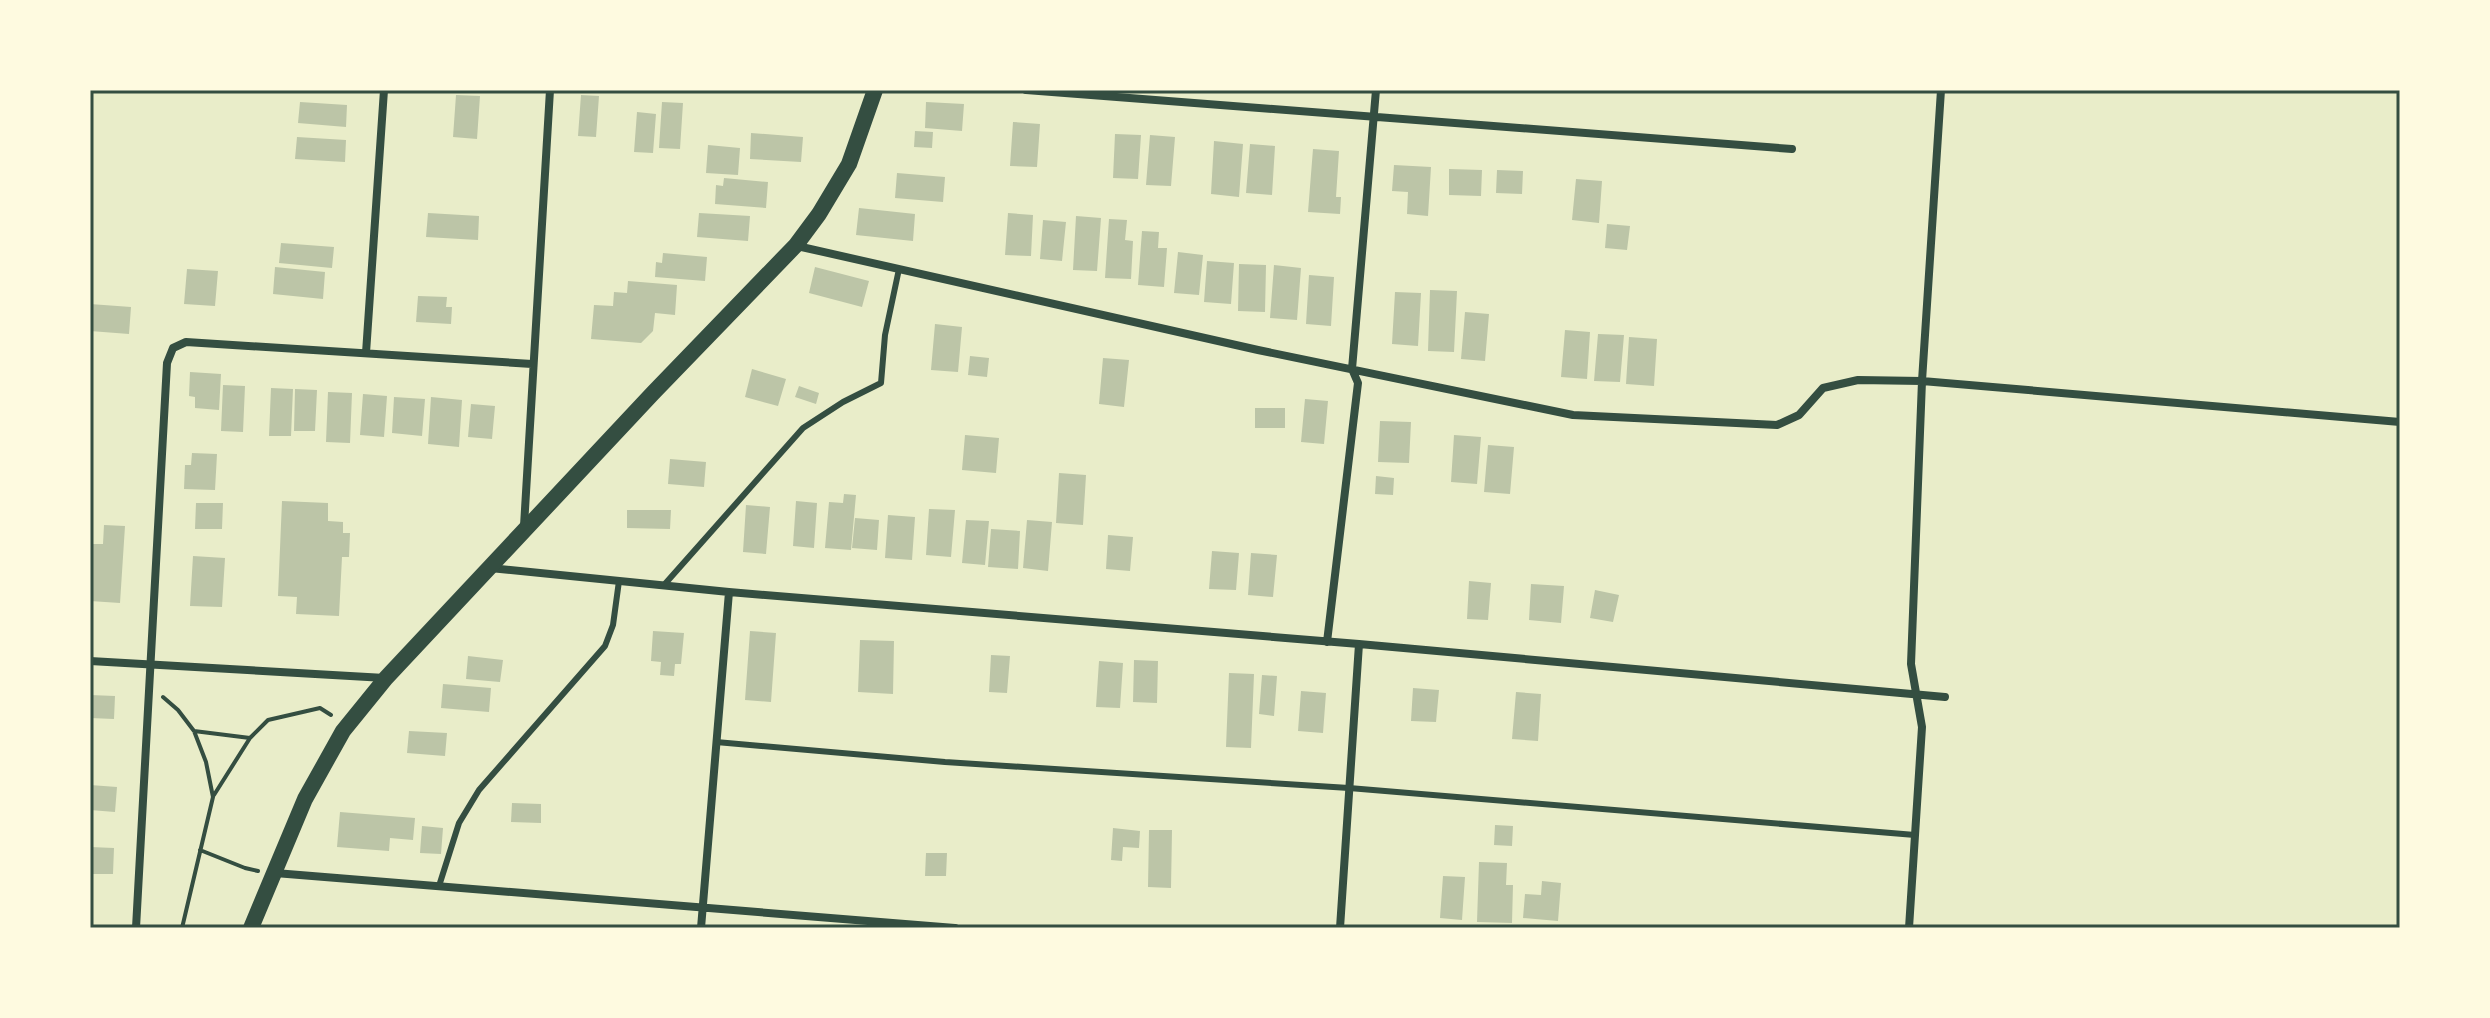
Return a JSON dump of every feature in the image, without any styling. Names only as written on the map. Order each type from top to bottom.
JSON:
[{"type":"main road","points":[[251,928],[305,799],[343,731],[386,678],[796,245],[849,164],[875,90]]},
{"type":"street","points":[[366,353],[384,90]]},
{"type":"street","points":[[524,530],[550,90]]},
{"type":"street","points":[[1026,90],[1792,149]]},
{"type":"street","points":[[1327,642],[1358,383],[1352,369],[1376,90]]},
{"type":"street","points":[[1909,928],[1922,727],[1911,664],[1922,381],[1941,90]]},
{"type":"street","points":[[796,245],[1258,350],[1573,415],[1777,425],[1799,415],[1823,388],[1858,380],[1922,381],[2400,422]]},
{"type":"street","points":[[136,928],[167,363],[173,348],[186,342],[532,364]]},
{"type":"street","points":[[490,568],[729,592],[1945,697]]},
{"type":"street","points":[[701,928],[729,592]]},
{"type":"street","points":[[1340,928],[1359,644]]},
{"type":"street","points":[[90,661],[386,678]]},
{"type":"street","points":[[275,873],[955,928]]},
{"type":"lane","points":[[664,585],[803,428],[843,402],[881,383],[885,335],[899,269]]},
{"type":"lane","points":[[439,886],[459,823],[479,790],[605,646],[613,625],[619,581]]},
{"type":"lane","points":[[716,742],[945,762],[1349,788],[1915,835]]},
{"type":"path","points":[[149,680],[194,731],[206,762],[213,797]]},
{"type":"path","points":[[182,928],[213,797],[250,738],[268,720],[320,708]]},
{"type":"path","points":[[194,731],[250,738]]},
{"type":"path","points":[[200,850],[245,868],[275,873]]},
{"type":"building","points":[[456,95],[480,96],[477,139],[453,137]]},
{"type":"building","points":[[581,95],[599,96],[596,137],[578,136]]},
{"type":"building","points":[[300,102],[347,105],[346,127],[298,123]]},
{"type":"building","points":[[662,102],[683,103],[680,149],[659,148]]},
{"type":"building","points":[[926,102],[964,104],[962,131],[925,128]]},
{"type":"building","points":[[637,112],[656,114],[653,153],[634,152]]},
{"type":"building","points":[[1013,122],[1040,124],[1037,167],[1010,166]]},
{"type":"building","points":[[915,131],[933,132],[932,148],[914,147]]},
{"type":"building","points":[[751,133],[803,137],[801,162],[750,159]]},
{"type":"building","points":[[1115,134],[1141,135],[1138,179],[1113,178]]},
{"type":"building","points":[[1150,135],[1175,137],[1171,186],[1146,185]]},
{"type":"building","points":[[297,137],[346,140],[345,162],[295,159]]},
{"type":"building","points":[[1214,141],[1243,144],[1239,197],[1211,194]]},
{"type":"building","points":[[1250,144],[1275,146],[1272,195],[1246,193]]},
{"type":"building","points":[[708,145],[740,148],[738,175],[706,173]]},
{"type":"building","points":[[1313,149],[1339,151],[1336,197],[1341,197],[1340,214],[1308,212]]},
{"type":"building","points":[[1394,165],[1431,167],[1428,216],[1407,214],[1408,192],[1392,191]]},
{"type":"building","points":[[1449,169],[1482,170],[1481,196],[1449,195]]},
{"type":"building","points":[[1497,170],[1523,171],[1522,194],[1496,193]]},
{"type":"building","points":[[897,173],[945,177],[943,202],[895,198]]},
{"type":"building","points":[[724,178],[768,182],[766,208],[715,204],[716,185],[723,186]]},
{"type":"building","points":[[1576,179],[1602,181],[1599,223],[1572,220]]},
{"type":"building","points":[[859,208],[915,214],[913,241],[856,235]]},
{"type":"building","points":[[428,213],[479,216],[478,240],[426,237]]},
{"type":"building","points":[[699,213],[750,216],[748,241],[697,237]]},
{"type":"building","points":[[1008,213],[1033,215],[1031,256],[1005,255]]},
{"type":"building","points":[[1076,216],[1101,218],[1097,271],[1073,270]]},
{"type":"building","points":[[1109,219],[1127,220],[1125,240],[1133,241],[1131,279],[1105,278]]},
{"type":"building","points":[[1043,220],[1066,222],[1062,261],[1040,259]]},
{"type":"building","points":[[1607,224],[1630,226],[1627,250],[1605,248]]},
{"type":"building","points":[[1142,231],[1159,232],[1158,248],[1167,248],[1164,287],[1138,285]]},
{"type":"building","points":[[281,243],[334,247],[332,268],[279,263]]},
{"type":"building","points":[[1178,252],[1203,255],[1199,295],[1174,293]]},
{"type":"building","points":[[663,253],[707,257],[705,281],[655,277],[656,262],[662,263]]},
{"type":"building","points":[[1207,261],[1234,263],[1231,304],[1204,302]]},
{"type":"building","points":[[1239,264],[1266,265],[1265,312],[1238,311]]},
{"type":"building","points":[[1274,265],[1301,268],[1297,320],[1270,318]]},
{"type":"building","points":[[275,267],[325,272],[323,299],[273,294]]},
{"type":"building","points":[[815,267],[869,281],[862,307],[809,293]]},
{"type":"building","points":[[187,269],[218,271],[215,306],[184,304]]},
{"type":"building","points":[[1309,275],[1334,277],[1331,326],[1306,324]]},
{"type":"building","points":[[628,281],[677,285],[675,315],[655,313],[653,331],[641,343],[591,339],[594,305],[613,306],[614,292],[627,293]]},
{"type":"building","points":[[1430,290],[1457,291],[1454,352],[1428,351]]},
{"type":"building","points":[[1395,292],[1421,293],[1418,346],[1392,344]]},
{"type":"building","points":[[418,296],[447,297],[446,307],[452,307],[451,324],[416,322]]},
{"type":"building","points":[[90,304],[131,307],[129,334],[90,331]]},
{"type":"building","points":[[1465,312],[1489,314],[1485,361],[1461,359]]},
{"type":"building","points":[[935,324],[962,327],[958,372],[931,370]]},
{"type":"building","points":[[1565,330],[1590,332],[1587,379],[1561,377]]},
{"type":"building","points":[[1598,334],[1624,335],[1620,382],[1594,381]]},
{"type":"building","points":[[1629,337],[1657,339],[1654,386],[1626,384]]},
{"type":"building","points":[[970,356],[989,358],[987,377],[968,375]]},
{"type":"building","points":[[1103,358],[1129,360],[1124,407],[1099,404]]},
{"type":"building","points":[[752,369],[786,379],[778,406],[745,397]]},
{"type":"building","points":[[190,372],[221,374],[219,410],[195,408],[195,397],[189,396]]},
{"type":"building","points":[[223,385],[245,386],[243,432],[221,431]]},
{"type":"building","points":[[799,386],[819,393],[816,404],[795,397]]},
{"type":"building","points":[[271,388],[293,389],[291,436],[269,436]]},
{"type":"building","points":[[295,389],[317,390],[315,431],[294,431]]},
{"type":"building","points":[[328,392],[352,393],[350,443],[326,442]]},
{"type":"building","points":[[363,394],[387,396],[384,437],[360,435]]},
{"type":"building","points":[[394,397],[425,399],[422,436],[392,433]]},
{"type":"building","points":[[431,397],[462,400],[459,447],[428,444]]},
{"type":"building","points":[[1305,399],[1328,401],[1324,444],[1301,442]]},
{"type":"building","points":[[471,404],[495,406],[492,439],[468,437]]},
{"type":"building","points":[[1255,408],[1285,408],[1285,428],[1255,428]]},
{"type":"building","points":[[1380,421],[1411,422],[1409,463],[1378,462]]},
{"type":"building","points":[[965,435],[999,438],[996,473],[962,470]]},
{"type":"building","points":[[1454,435],[1481,437],[1477,484],[1451,482]]},
{"type":"building","points":[[1488,445],[1514,447],[1510,494],[1484,492]]},
{"type":"building","points":[[192,453],[217,454],[215,490],[184,489],[185,465],[191,465]]},
{"type":"building","points":[[670,459],[706,462],[704,487],[668,484]]},
{"type":"building","points":[[1059,473],[1086,475],[1083,525],[1056,523]]},
{"type":"building","points":[[1376,476],[1394,478],[1393,495],[1375,494]]},
{"type":"building","points":[[844,494],[856,495],[851,550],[825,548],[829,502],[843,503]]},
{"type":"building","points":[[282,501],[328,503],[328,521],[343,522],[343,533],[350,533],[349,557],[342,557],[339,616],[296,614],[297,597],[278,596]]},
{"type":"building","points":[[796,501],[817,503],[814,548],[793,546]]},
{"type":"building","points":[[196,503],[223,503],[222,529],[195,529]]},
{"type":"building","points":[[746,505],[770,507],[766,554],[743,552]]},
{"type":"building","points":[[929,509],[955,510],[951,557],[926,555]]},
{"type":"building","points":[[627,510],[671,510],[670,529],[627,528]]},
{"type":"building","points":[[888,515],[915,517],[912,560],[885,558]]},
{"type":"building","points":[[855,518],[879,520],[877,550],[852,548]]},
{"type":"building","points":[[966,520],[989,521],[985,565],[962,563]]},
{"type":"building","points":[[1027,520],[1052,522],[1048,571],[1023,568]]},
{"type":"building","points":[[104,525],[125,526],[120,603],[90,601],[90,544],[103,544]]},
{"type":"building","points":[[991,529],[1020,531],[1018,569],[988,567]]},
{"type":"building","points":[[1108,535],[1133,537],[1130,571],[1106,569]]},
{"type":"building","points":[[1212,551],[1239,553],[1236,590],[1209,589]]},
{"type":"building","points":[[1251,553],[1277,555],[1273,597],[1248,595]]},
{"type":"building","points":[[193,556],[225,558],[222,607],[190,606]]},
{"type":"building","points":[[1469,581],[1491,583],[1488,620],[1467,619]]},
{"type":"building","points":[[1531,584],[1564,586],[1561,623],[1529,620]]},
{"type":"building","points":[[1595,590],[1619,595],[1613,622],[1590,618]]},
{"type":"building","points":[[653,631],[684,633],[681,664],[675,664],[674,676],[660,675],[661,662],[651,661]]},
{"type":"building","points":[[750,631],[776,633],[771,702],[745,700]]},
{"type":"building","points":[[860,640],[894,641],[893,694],[858,692]]},
{"type":"building","points":[[991,655],[1010,656],[1007,693],[989,692]]},
{"type":"building","points":[[468,656],[503,660],[500,682],[466,679]]},
{"type":"building","points":[[1134,660],[1158,661],[1157,703],[1133,702]]},
{"type":"building","points":[[1099,661],[1123,663],[1120,708],[1096,707]]},
{"type":"building","points":[[1229,673],[1254,674],[1251,748],[1226,747]]},
{"type":"building","points":[[1262,675],[1277,676],[1274,716],[1259,714]]},
{"type":"building","points":[[443,684],[491,688],[489,712],[441,708]]},
{"type":"building","points":[[1413,688],[1439,690],[1436,722],[1411,721]]},
{"type":"building","points":[[1301,691],[1326,693],[1323,733],[1298,731]]},
{"type":"building","points":[[1516,692],[1541,694],[1538,741],[1512,739]]},
{"type":"building","points":[[90,695],[115,696],[114,719],[90,718]]},
{"type":"building","points":[[409,731],[447,733],[445,756],[407,753]]},
{"type":"building","points":[[90,785],[117,787],[115,812],[90,810]]},
{"type":"building","points":[[512,803],[541,804],[541,823],[511,822]]},
{"type":"building","points":[[340,812],[415,818],[413,840],[390,838],[389,851],[337,847]]},
{"type":"building","points":[[1495,825],[1513,826],[1512,846],[1494,845]]},
{"type":"building","points":[[422,826],[443,828],[441,854],[420,853]]},
{"type":"building","points":[[1113,828],[1140,831],[1139,848],[1123,847],[1122,861],[1111,860]]},
{"type":"building","points":[[1149,830],[1172,830],[1171,888],[1148,887]]},
{"type":"building","points":[[90,847],[114,848],[113,874],[90,874]]},
{"type":"building","points":[[926,853],[947,853],[946,876],[925,876]]},
{"type":"building","points":[[1479,862],[1507,863],[1506,885],[1513,885],[1512,923],[1477,922]]},
{"type":"building","points":[[1443,876],[1465,877],[1462,920],[1440,918]]},
{"type":"building","points":[[1542,881],[1561,883],[1558,921],[1523,918],[1525,894],[1541,895]]}]
